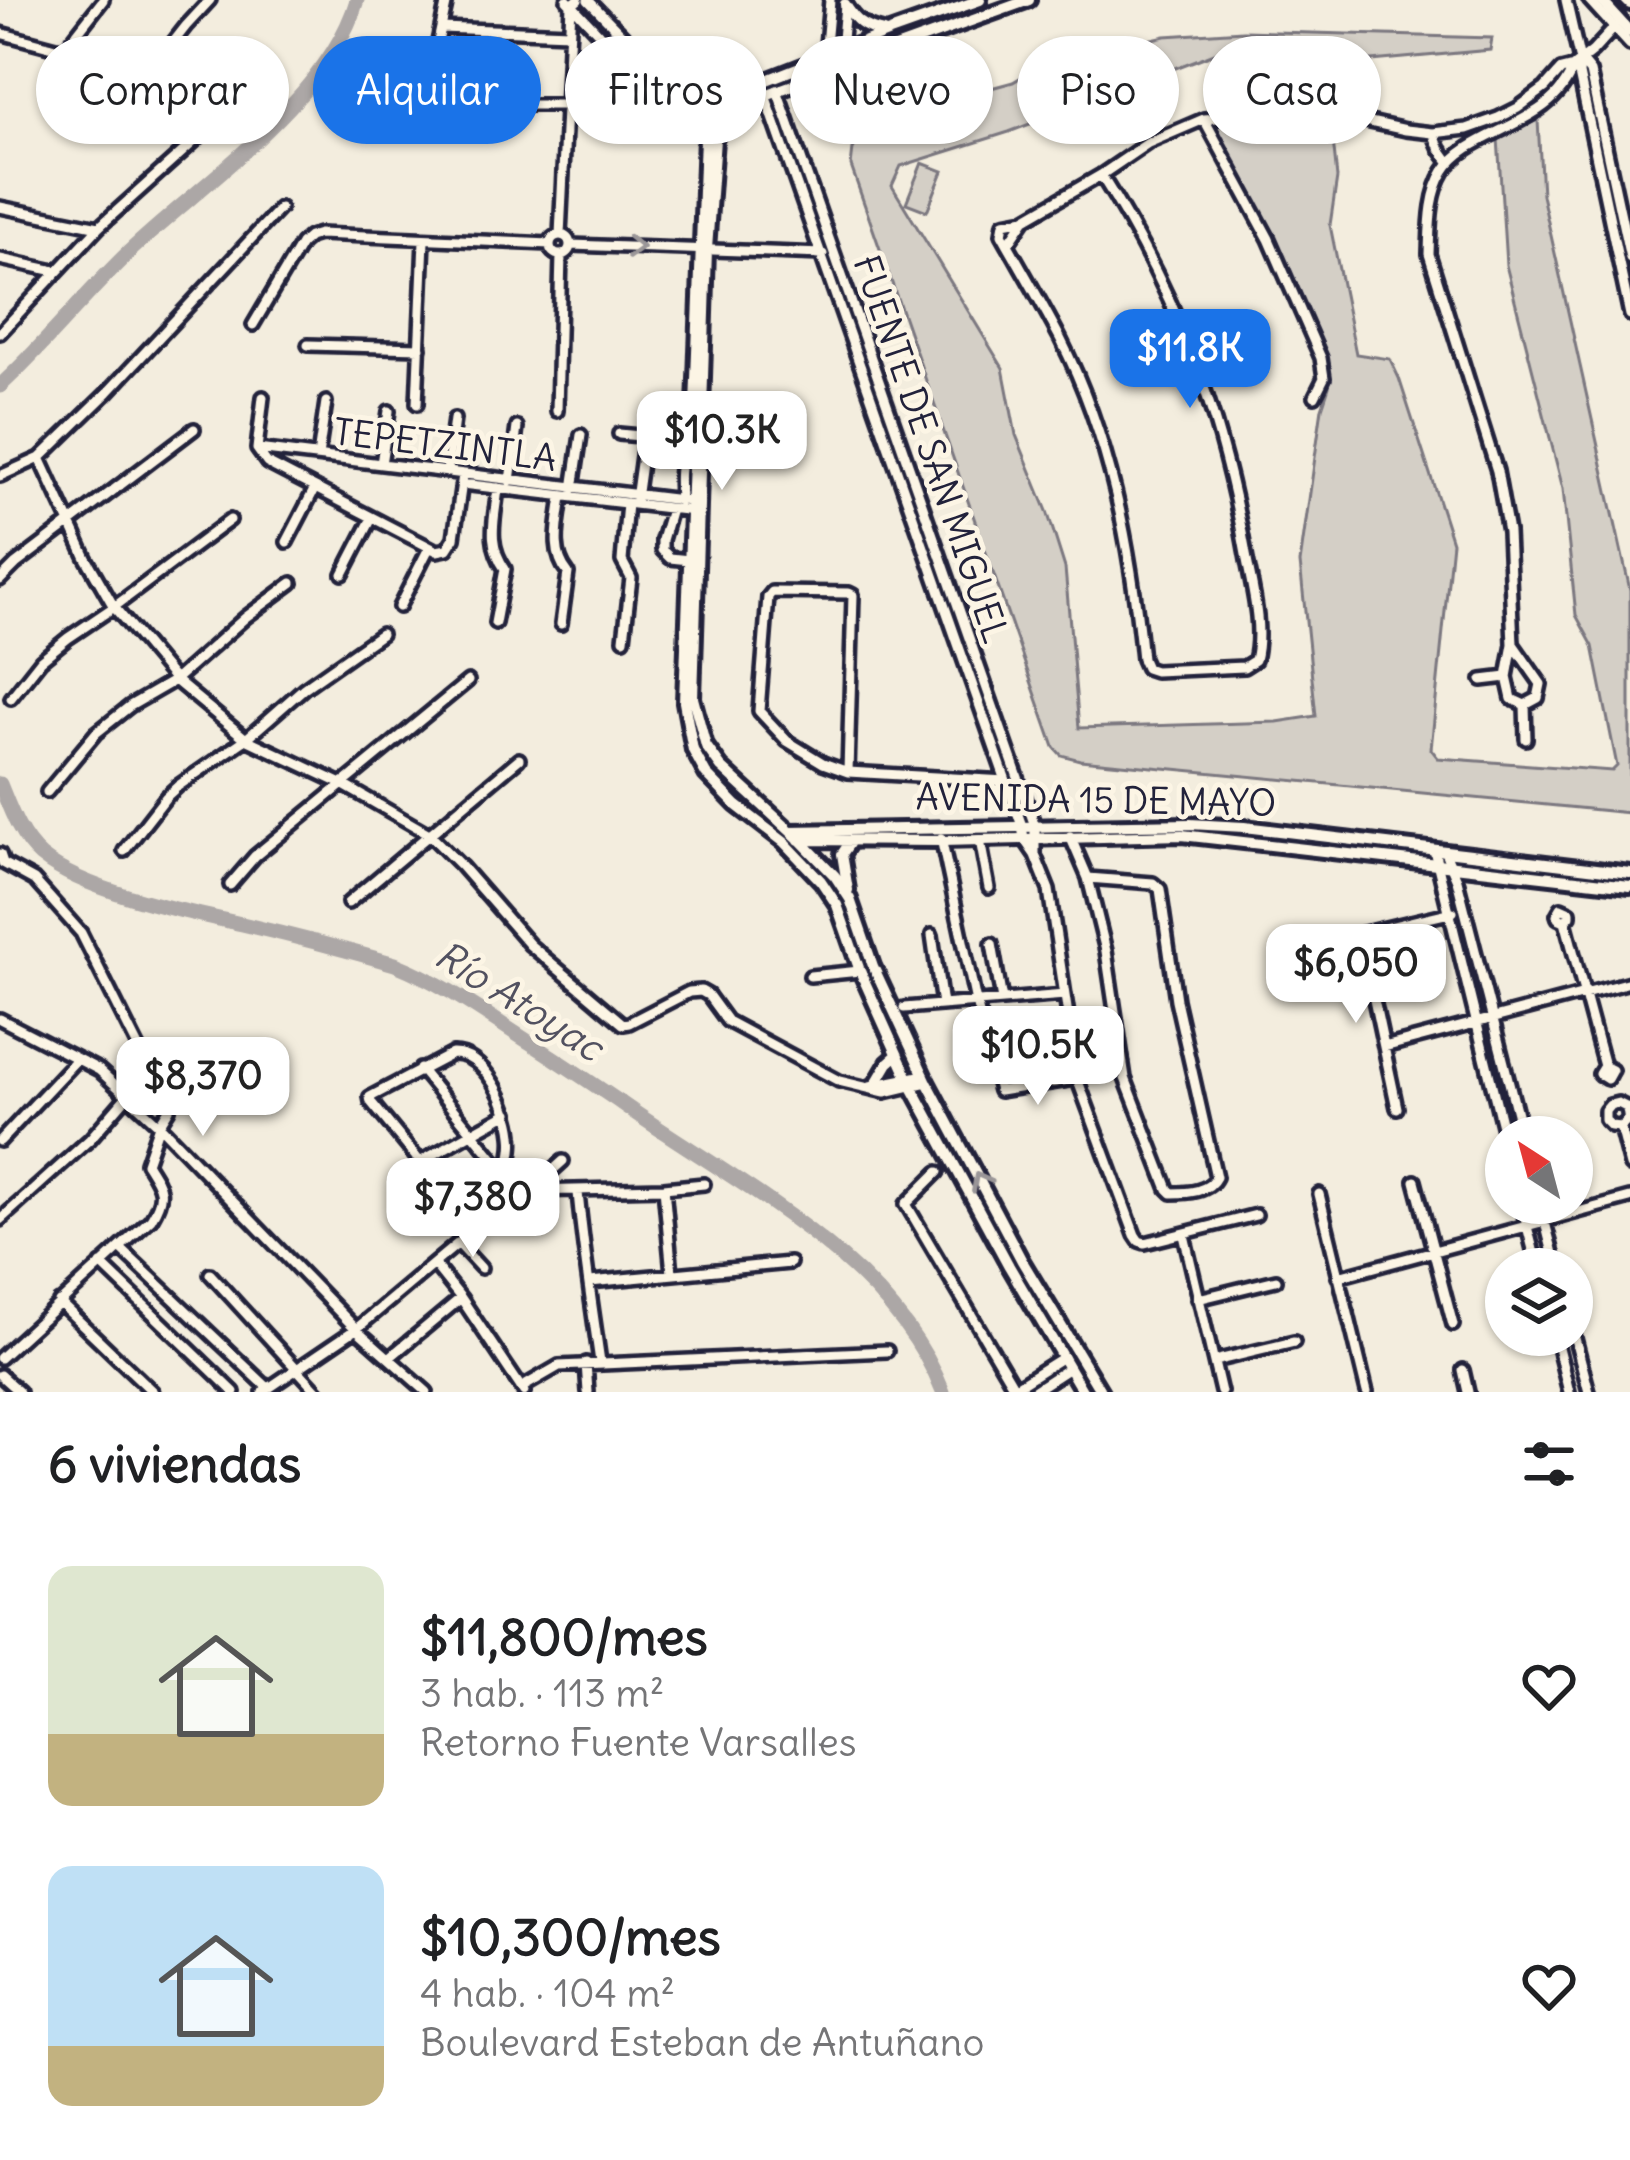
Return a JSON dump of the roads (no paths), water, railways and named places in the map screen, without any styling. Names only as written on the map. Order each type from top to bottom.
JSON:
[{"type":"main road","points":[[878,36],[980,0]]},
{"type":"main road","points":[[926,36],[1028,0]]},
{"type":"main road","points":[[1601,0],[1630,32]]},
{"type":"main road","points":[[845,2],[854,20],[886,33]]},
{"type":"main road","points":[[766,94],[790,82]]},
{"type":"main road","points":[[705,144],[688,506],[693,698],[701,731],[721,766],[787,837],[837,905],[860,971],[910,1083],[1083,1392]]},
{"type":"main road","points":[[703,249],[688,506],[684,702],[693,750],[706,773],[736,805],[787,837],[835,876],[850,899]]},
{"type":"main road","name":"AVENIDA 15 DE MAYO","points":[[787,837],[938,827],[1182,835],[1438,855],[1630,886]]},
{"type":"main road","name":"AVENIDA 15 DE MAYO","points":[[787,837],[942,841],[1029,832]]},
{"type":"main road","points":[[852,840],[842,854],[850,899],[873,966],[1022,1261],[1101,1392]]},
{"type":"main road","name":"AVENIDA 15 DE MAYO","points":[[1438,855],[1452,866],[1630,873]]},
{"type":"main road","points":[[870,1086],[897,1055]]},
{"type":"street","points":[[75,36],[103,0]]},
{"type":"street","points":[[177,36],[210,0]]},
{"type":"street","points":[[439,36],[447,0]]},
{"type":"street","points":[[588,0],[624,36]]},
{"type":"street","points":[[828,36],[830,0]]},
{"type":"street","points":[[1566,0],[1630,316]]},
{"type":"street","points":[[1589,0],[1630,45]]},
{"type":"street","points":[[569,36],[572,2]]},
{"type":"street","points":[[572,2],[603,36]]},
{"type":"street","points":[[842,36],[845,2]]},
{"type":"street","points":[[441,28],[569,33]]},
{"type":"street","points":[[1513,644],[1540,684],[1538,698],[1525,705],[1509,695],[1513,644],[1508,532],[1497,471],[1429,254],[1435,193],[1450,163],[1543,106],[1614,28]]},
{"type":"street","points":[[0,33],[36,43]]},
{"type":"street","points":[[1381,124],[1433,133],[1468,129],[1534,97],[1561,70],[1577,64]]},
{"type":"street","points":[[1577,64],[1590,72],[1630,258]]},
{"type":"street","name":"FUENTE DE SAN MIGUEL","points":[[771,92],[1005,781],[1029,832]]},
{"type":"street","points":[[1101,175],[1168,292],[1210,398],[1234,486],[1252,588],[1259,645],[1255,660],[1244,667],[1146,668],[1124,520],[1107,454],[1062,341],[1002,234],[1004,223],[1025,219],[1148,143],[1203,119]]},
{"type":"street","points":[[560,235],[565,127]]},
{"type":"street","points":[[1433,133],[1450,163]]},
{"type":"street","points":[[0,333],[99,227],[191,144]]},
{"type":"street","points":[[1218,144],[1269,239],[1321,358],[1324,378],[1315,396]]},
{"type":"street","points":[[0,207],[99,227]]},
{"type":"street","points":[[0,476],[40,458],[280,208]]},
{"type":"street","points":[[550,244],[560,235],[571,245]]},
{"type":"street","points":[[253,325],[309,237],[550,244]]},
{"type":"street","points":[[417,404],[424,240]]},
{"type":"street","points":[[550,244],[561,255],[571,245]]},
{"type":"street","points":[[571,245],[827,254]]},
{"type":"street","name":"FUENTE DE SAN MIGUEL","points":[[827,254],[1020,784],[1029,832]]},
{"type":"street","points":[[557,411],[561,255]]},
{"type":"street","points":[[0,259],[56,271]]},
{"type":"street","points":[[0,312],[16,314]]},
{"type":"street","points":[[308,345],[420,348]]},
{"type":"street","points":[[263,397],[257,449],[267,463],[437,551],[452,543],[462,479]]},
{"type":"street","points":[[318,456],[326,402]]},
{"type":"street","points":[[381,464],[389,411]]},
{"type":"street","points":[[447,472],[454,419]]},
{"type":"street","points":[[495,623],[505,569],[494,554],[492,539],[518,427]]},
{"type":"street","points":[[0,580],[194,429]]},
{"type":"street","points":[[619,434],[693,444]]},
{"type":"street","points":[[561,624],[568,573],[558,562],[556,550],[581,435]]},
{"type":"street","name":"TEPETZINTLA","points":[[257,449],[447,472],[506,486],[688,506]]},
{"type":"street","points":[[624,638],[631,578],[622,561],[643,449]]},
{"type":"street","points":[[40,458],[114,607],[175,680],[246,739],[342,784],[429,834],[530,945],[623,1024],[689,992],[701,991],[727,1022],[839,1081],[870,1086],[926,1078]]},
{"type":"street","points":[[287,542],[315,488]]},
{"type":"street","points":[[688,506],[662,540],[662,550],[670,557],[689,560]]},
{"type":"street","points":[[343,574],[372,518]]},
{"type":"street","points":[[11,698],[40,661],[68,638],[230,520]]},
{"type":"street","points":[[399,608],[430,548]]},
{"type":"street","points":[[47,792],[96,733],[175,680],[292,583]]},
{"type":"street","points":[[848,772],[853,595],[772,592],[759,711],[787,741],[848,772],[1020,784]]},
{"type":"street","points":[[124,851],[166,797],[381,634]]},
{"type":"street","points":[[1482,680],[1508,677]]},
{"type":"street","points":[[230,885],[255,856],[468,681]]},
{"type":"street","points":[[1525,705],[1526,740]]},
{"type":"street","points":[[348,903],[519,759]]},
{"type":"street","points":[[938,827],[999,1091],[1069,1080]]},
{"type":"street","points":[[1070,831],[1088,878],[1106,951],[1125,1078],[1168,1189],[1172,1193],[1206,1188],[1216,1177],[1176,1000],[1160,889],[1153,883],[1088,878]]},
{"type":"street","points":[[1029,832],[1049,890],[1078,1081],[1135,1235],[1145,1244],[1256,1215]]},
{"type":"street","points":[[980,840],[989,888]]},
{"type":"street","points":[[1438,855],[1499,1116]]},
{"type":"street","points":[[0,1358],[151,1219],[161,1202],[160,1187],[146,1163],[170,1109],[81,933],[34,880],[1,861]]},
{"type":"street","points":[[1452,866],[1518,1116]]},
{"type":"street","points":[[1441,883],[1457,880]]},
{"type":"street","points":[[1397,1108],[1360,934],[1390,922],[1464,909]]},
{"type":"street","points":[[1564,921],[1604,1066]]},
{"type":"street","points":[[932,935],[942,1005]]},
{"type":"street","points":[[992,944],[1002,1000]]},
{"type":"street","points":[[810,976],[860,971]]},
{"type":"street","points":[[1384,1047],[1630,982]]},
{"type":"street","points":[[904,1008],[1065,995]]},
{"type":"street","points":[[0,1019],[99,1070],[128,1095],[356,1329],[427,1392]]},
{"type":"street","points":[[476,1228],[370,1097],[452,1054],[473,1059],[494,1084],[508,1113],[513,1151],[507,1175]]},
{"type":"street","points":[[0,1141],[77,1059]]},
{"type":"street","points":[[420,1069],[525,1194],[704,1184]]},
{"type":"street","points":[[0,1220],[90,1138],[128,1095]]},
{"type":"street","points":[[420,1162],[508,1113]]},
{"type":"street","points":[[1620,1127],[1630,1166]]},
{"type":"street","points":[[120,1248],[266,1390],[356,1329],[563,1161]]},
{"type":"street","points":[[938,1172],[906,1204],[1016,1390],[1066,1362]]},
{"type":"street","points":[[1415,1181],[1453,1324]]},
{"type":"street","points":[[664,1188],[672,1274]]},
{"type":"street","points":[[578,1192],[600,1362]]},
{"type":"street","points":[[1319,1194],[1367,1392]]},
{"type":"street","points":[[1593,1208],[1630,1198]]},
{"type":"street","points":[[1338,1277],[1534,1224]]},
{"type":"street","points":[[1527,1226],[1533,1248]]},
{"type":"street","points":[[1184,1234],[1222,1392]]},
{"type":"street","points":[[458,1244],[482,1268]]},
{"type":"street","points":[[590,1282],[790,1262]]},
{"type":"street","points":[[101,1264],[234,1392]]},
{"type":"street","points":[[434,1264],[522,1390],[559,1366],[586,1363],[887,1351]]},
{"type":"street","points":[[210,1274],[318,1392]]},
{"type":"street","points":[[1198,1299],[1276,1280]]},
{"type":"street","points":[[389,1358],[461,1298]]},
{"type":"street","points":[[59,1302],[153,1392]]},
{"type":"street","points":[[1214,1361],[1294,1342]]},
{"type":"street","points":[[1561,1356],[1570,1392]]},
{"type":"street","points":[[1579,1356],[1588,1392]]},
{"type":"street","points":[[1032,1392],[1066,1362]]},
{"type":"street","points":[[586,1363],[588,1392]]},
{"type":"street","points":[[1463,1370],[1468,1392]]},
{"type":"street","points":[[0,1375],[19,1392]]},
{"type":"waterway","name":"Río Atoyac","points":[[0,386],[129,252],[291,105],[342,36],[357,0]]},
{"type":"waterway","name":"Río Atoyac","points":[[0,784],[27,841],[41,856],[83,880],[165,907],[395,964],[480,1010],[758,1194],[848,1263],[919,1344],[943,1392]]}]
